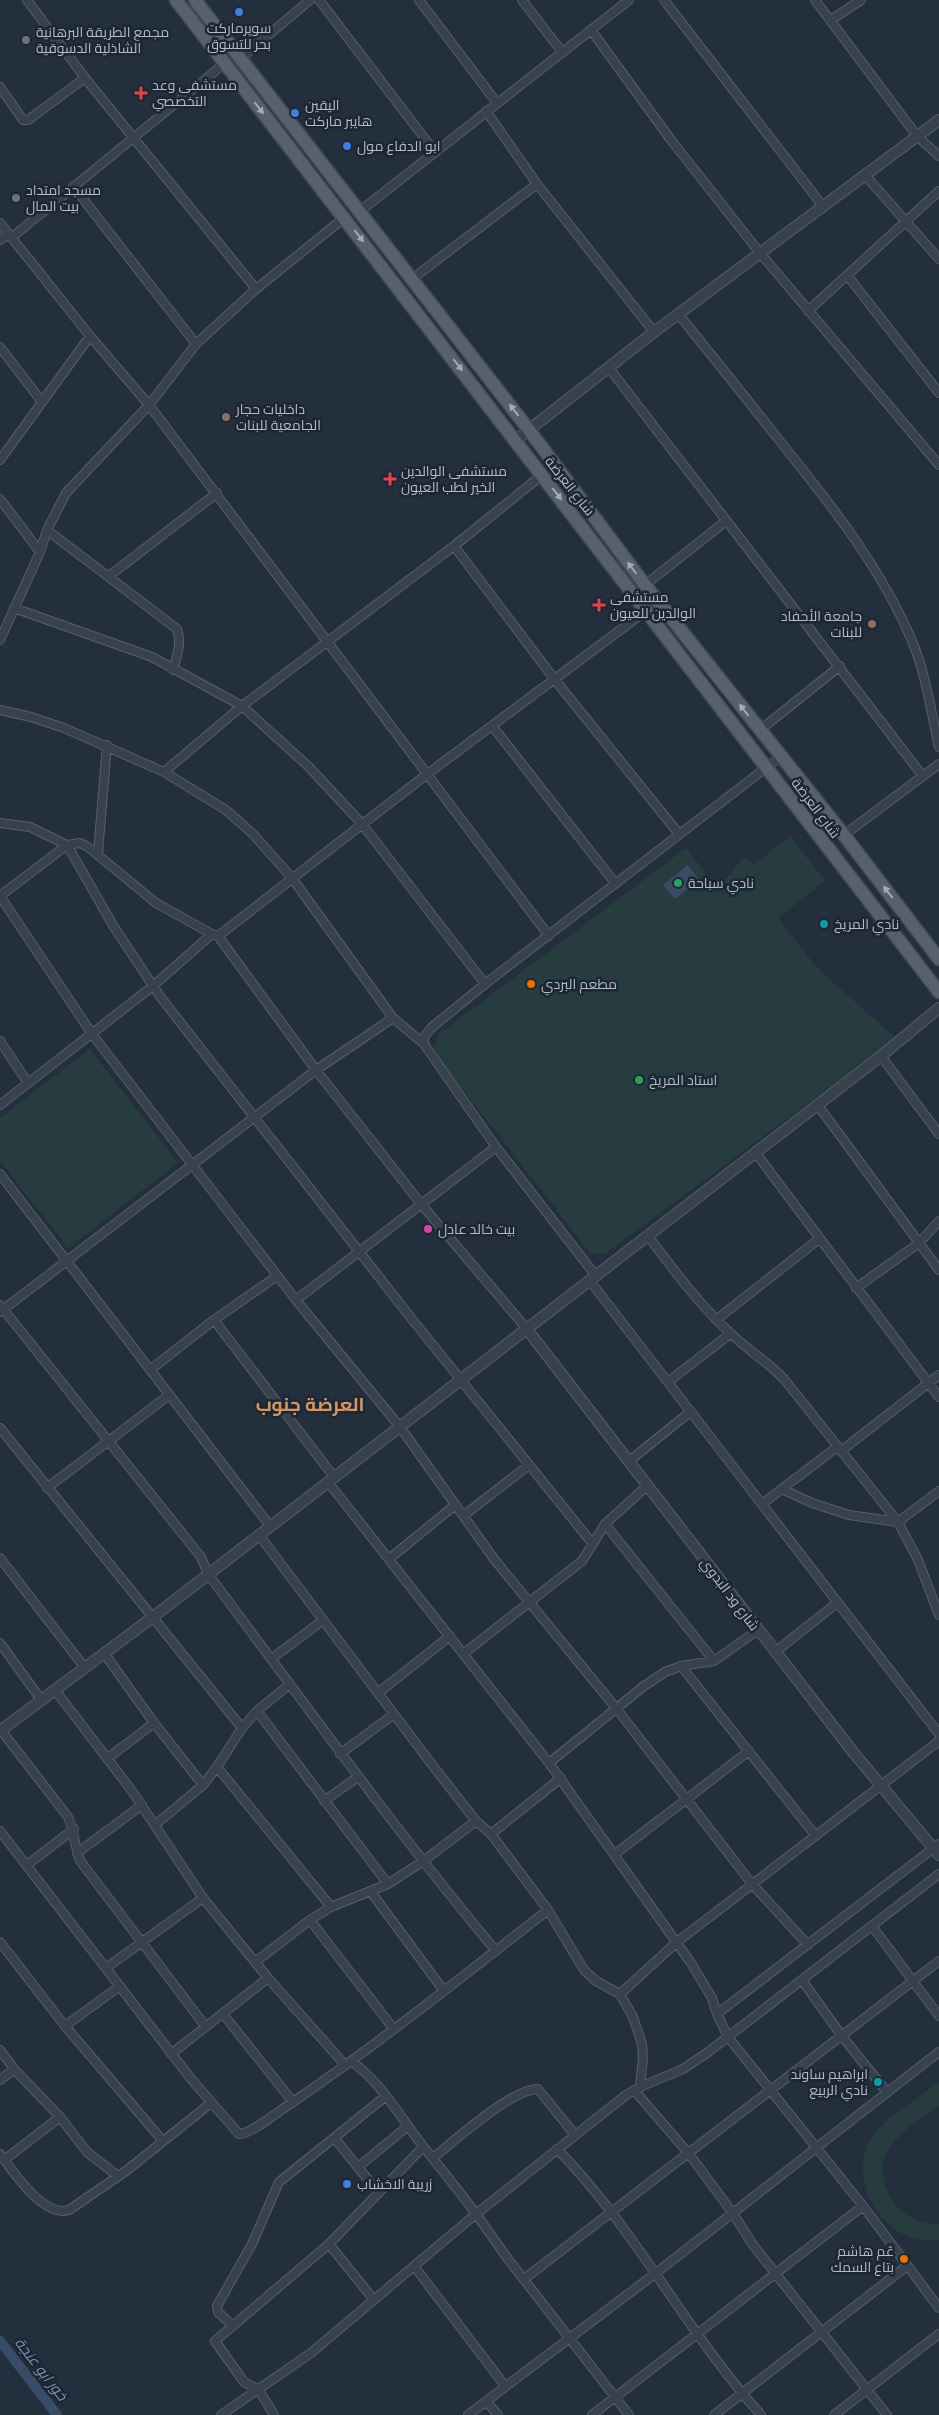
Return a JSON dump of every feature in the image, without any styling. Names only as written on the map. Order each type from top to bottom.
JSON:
[{"type":"main road","name":"شارع العرضة","points":[[176,0],[939,992]]},
{"type":"main road","name":"شارع العرضة","points":[[197,3],[529,430],[645,585],[844,835],[939,959]]},
{"type":"main road","points":[[187,15],[197,3]]},
{"type":"street","points":[[27,0],[85,78],[256,290]]},
{"type":"street","points":[[240,59],[310,0]]},
{"type":"street","points":[[319,0],[435,152]]},
{"type":"street","points":[[419,0],[498,103]]},
{"type":"street","points":[[522,0],[562,52]]},
{"type":"street","points":[[359,212],[592,30],[620,3],[629,0]]},
{"type":"street","points":[[664,0],[822,206]]},
{"type":"street","points":[[815,0],[918,136],[939,156]]},
{"type":"street","points":[[831,20],[861,0]]},
{"type":"street","points":[[592,30],[671,140],[760,253],[939,465]]},
{"type":"street","points":[[0,240],[10,236],[225,63]]},
{"type":"street","points":[[0,87],[23,120],[28,120],[32,119],[85,78]]},
{"type":"street","points":[[486,111],[537,184],[654,332]]},
{"type":"street","points":[[516,440],[654,332],[939,120]]},
{"type":"street","points":[[865,175],[939,259]]},
{"type":"street","points":[[412,279],[537,184]]},
{"type":"street","points":[[73,186],[196,344]]},
{"type":"street","points":[[808,311],[939,191]]},
{"type":"street","points":[[0,640],[40,552],[47,530],[66,493],[149,405],[196,344],[256,290],[344,218]]},
{"type":"street","points":[[0,223],[90,336],[149,405],[549,936]]},
{"type":"street","points":[[847,275],[939,393]]},
{"type":"street","points":[[679,315],[827,500],[872,565],[912,641],[921,668],[939,747]]},
{"type":"street","points":[[0,460],[90,336]]},
{"type":"street","points":[[0,347],[42,402]]},
{"type":"street","points":[[609,368],[922,775]]},
{"type":"street","points":[[164,772],[242,706],[454,546],[542,475]]},
{"type":"street","points":[[108,576],[216,493]]},
{"type":"street","points":[[0,499],[40,552]]},
{"type":"street","points":[[645,585],[726,522]]},
{"type":"street","points":[[47,530],[177,629],[180,637],[173,670]]},
{"type":"street","points":[[454,546],[555,680],[679,834]]},
{"type":"street","points":[[14,608],[152,657],[242,706],[321,779],[362,824],[485,984]]},
{"type":"street","points":[[0,1105],[153,986],[215,935],[426,774],[647,610]]},
{"type":"street","points":[[760,730],[840,666]]},
{"type":"street","points":[[0,710],[48,722],[107,745],[164,772],[226,810],[253,834],[292,878],[393,1018],[424,1044],[496,1147],[690,1412],[939,1734]]},
{"type":"street","points":[[493,726],[615,883]]},
{"type":"street","points":[[98,853],[107,745]]},
{"type":"street","points":[[424,1044],[424,1038],[431,1028],[485,984],[780,756]]},
{"type":"street","points":[[844,835],[939,764]]},
{"type":"street","points":[[0,823],[30,827],[67,845],[114,927],[153,986],[254,1117],[592,1544]]},
{"type":"street","points":[[526,1328],[421,1204],[316,1070],[215,935],[156,903],[98,853],[80,843],[67,845],[0,896],[92,1034],[277,1276],[400,1427],[454,1506],[528,1603],[616,1708],[752,1884],[808,1945]]},
{"type":"street","points":[[206,2027],[81,1862],[77,1853],[74,1829],[68,1817],[1,1731],[462,1380],[526,1328],[881,1056],[939,1008]]},
{"type":"street","points":[[393,1018],[316,1070],[67,1261],[1,1309],[201,1557],[208,1574],[340,1754],[422,1862],[496,1951]]},
{"type":"street","points":[[0,1041],[28,1083]]},
{"type":"street","points":[[881,1056],[939,1134]]},
{"type":"street","points":[[817,1104],[939,1270]]},
{"type":"street","points":[[296,1300],[496,1147]]},
{"type":"street","points":[[755,1152],[939,1397]]},
{"type":"street","points":[[0,1174],[270,1526]]},
{"type":"street","points":[[856,1288],[919,1243],[939,1221]]},
{"type":"street","points":[[648,1236],[681,1280],[716,1320],[730,1334],[770,1364],[898,1522],[918,1560],[938,1609]]},
{"type":"street","points":[[716,1320],[819,1239]]},
{"type":"street","points":[[150,1370],[214,1320],[277,1276]]},
{"type":"street","points":[[214,1320],[389,1559],[549,1762],[614,1856],[677,1942],[712,1998],[728,2037],[863,2206],[939,2308]]},
{"type":"street","name":"شارع ود البدوي","points":[[526,1328],[880,1786],[937,1849]]},
{"type":"street","points":[[668,1382],[730,1334]]},
{"type":"street","points":[[762,1504],[939,1375]]},
{"type":"street","points":[[48,1488],[169,1395]]},
{"type":"street","points":[[628,1462],[690,1412]]},
{"type":"street","points":[[0,1428],[242,1728]]},
{"type":"street","points":[[463,1516],[529,1465]]},
{"type":"street","points":[[463,1654],[582,1561],[605,1524],[647,1486]]},
{"type":"street","points":[[782,1489],[812,1503],[849,1515],[898,1522],[939,1491]]},
{"type":"street","points":[[389,1559],[454,1506]]},
{"type":"street","points":[[605,1524],[714,1662]]},
{"type":"street","points":[[259,1535],[322,1621],[476,1821],[491,1834],[548,1910],[584,1970],[596,1981],[620,1994],[633,2017],[642,2044],[643,2058],[637,2088],[689,2154],[775,2274],[887,2415]]},
{"type":"street","points":[[0,1558],[85,1668]]},
{"type":"street","points":[[775,1652],[837,1603]]},
{"type":"street","points":[[272,1659],[322,1621]]},
{"type":"street","points":[[549,1762],[616,1708],[665,1672],[682,1666],[714,1662],[758,1630]]},
{"type":"street","points":[[378,1693],[450,1636]]},
{"type":"street","points":[[0,1643],[42,1701]]},
{"type":"street","points":[[104,1653],[154,1723],[203,1784]]},
{"type":"street","points":[[682,1666],[816,1835]]},
{"type":"street","points":[[155,1825],[203,1784],[217,1767],[242,1728],[257,1711],[290,1684]]},
{"type":"street","points":[[55,1690],[142,1805],[203,1898],[268,1978],[348,2063],[369,2074],[628,2415]]},
{"type":"street","points":[[257,1711],[388,1884]]},
{"type":"street","points":[[340,1754],[394,1714]]},
{"type":"street","points":[[108,1758],[154,1723]]},
{"type":"street","points":[[620,1994],[677,1942],[939,1741]]},
{"type":"street","points":[[614,1856],[749,1751]]},
{"type":"street","points":[[217,1767],[331,1907]]},
{"type":"street","points":[[324,1801],[358,1778]]},
{"type":"street","points":[[491,1834],[560,1778]]},
{"type":"street","points":[[77,1853],[142,1805]]},
{"type":"street","points":[[255,1962],[310,1920],[331,1907],[388,1884],[422,1862],[476,1821]]},
{"type":"street","points":[[26,1865],[74,1829]]},
{"type":"street","points":[[0,1831],[171,2054],[236,2132],[244,2134],[348,2063],[548,1910]]},
{"type":"street","points":[[717,2014],[937,1849]]},
{"type":"street","points":[[222,2415],[311,2353],[476,2214],[637,2088],[683,2069],[728,2037],[939,1874]]},
{"type":"street","points":[[371,1892],[444,1991]]},
{"type":"street","points":[[106,1968],[203,1898]]},
{"type":"street","points":[[310,1920],[393,2028]]},
{"type":"street","points":[[872,1926],[939,2016]]},
{"type":"street","points":[[0,1942],[65,2026],[163,2141]]},
{"type":"street","points":[[524,2279],[939,1961]]},
{"type":"street","points":[[171,2054],[268,1978]]},
{"type":"street","points":[[802,1980],[841,2035],[887,2092]]},
{"type":"street","points":[[65,2026],[120,1986]]},
{"type":"street","points":[[223,2014],[293,2102]]},
{"type":"street","points":[[0,2050],[14,2070],[60,2117],[88,2152],[118,2176]]},
{"type":"street","points":[[468,2415],[656,2273],[939,2052]]},
{"type":"street","points":[[0,2080],[14,2070]]},
{"type":"street","points":[[433,2158],[486,2116],[510,2100],[532,2089],[538,2089],[575,2135]]},
{"type":"street","points":[[233,2326],[218,2312],[217,2306],[259,2229],[275,2188],[284,2178],[336,2139],[386,2096]]},
{"type":"street","points":[[60,2117],[2,2157],[24,2185],[39,2200],[55,2211],[61,2212],[69,2210],[118,2176],[211,2103]]},
{"type":"street","points":[[358,2167],[408,2126]]},
{"type":"street","points":[[336,2139],[378,2193]]},
{"type":"street","points":[[274,2415],[259,2390],[244,2382],[215,2340],[329,2244],[423,2147]]},
{"type":"street","points":[[557,2149],[582,2174],[610,2214],[656,2273],[696,2333],[741,2393],[761,2415]]},
{"type":"street","points":[[592,2415],[863,2206]]},
{"type":"street","points":[[329,2244],[374,2300]]},
{"type":"street","points":[[414,2266],[505,2386]]},
{"type":"street","points":[[714,2415],[907,2266]]},
{"type":"street","points":[[834,2415],[939,2334]]},
{"type":"street","points":[[486,2402],[498,2415]]},
{"type":"green space","points":[[790,836],[825,881],[778,918],[819,970],[896,1038],[605,1254],[590,1253],[441,1061],[434,1046],[438,1035],[686,848],[718,888],[744,857],[754,865]]},
{"type":"green space","points":[[90,1049],[178,1163],[68,1248],[0,1161],[0,1118]]},
{"type":"green space","points":[[939,2082],[939,2105],[896,2139],[886,2154],[883,2164],[883,2178],[887,2190],[897,2206],[903,2212],[919,2221],[939,2224],[939,2240],[922,2240],[905,2235],[880,2216],[866,2188],[863,2173],[864,2157],[869,2142],[884,2123]]},
{"type":"water","points":[[688,865],[699,880],[675,899],[663,885]]},
{"type":"waterway","name":"خور ابو عنجة","points":[[0,2341],[57,2415]]},
{"type":"place","name":"سوپرمارکت بحر للتسوق","points":[[239,12]]},
{"type":"place","name":"مجمع الطريقة البرهانية الشاذلية الدسوقية","points":[[26,40]]},
{"type":"place","name":"مستشفى وعد التخصصي","points":[[141,93]]},
{"type":"place","name":"اليقين هايبر ماركت","points":[[295,113]]},
{"type":"place","name":"ابو الدفاع مول","points":[[347,146]]},
{"type":"place","name":"مسجد امتداد بيت المال","points":[[16,198]]},
{"type":"place","name":"داخليات حجار الجامعية للبنات","points":[[226,417]]},
{"type":"place","name":"مستشفى الوالدين الخير لطب العيون","points":[[390,479]]},
{"type":"place","name":"مستشفى الوالدين للعيون","points":[[599,605]]},
{"type":"place","name":"جامعة الأحفاد للبنات","points":[[872,624]]},
{"type":"place","name":"نادي سباحة","points":[[678,883]]},
{"type":"place","name":"نادي المريخ","points":[[824,924]]},
{"type":"place","name":"مطعم البردي","points":[[531,984]]},
{"type":"place","name":"استاد المريخ","points":[[639,1080]]},
{"type":"place","name":"بيت خالد عادل","points":[[428,1229]]},
{"type":"place","name":"ابراهيم ساوند نادي الربيع","points":[[878,2082]]},
{"type":"place","name":"زريبة الاخشاب","points":[[347,2184]]},
{"type":"place","name":"عّم هاشم بتاع السمك","points":[[904,2259]]},
{"type":"district","name":"العرضة جنوب","points":[[310,1404]]}]
